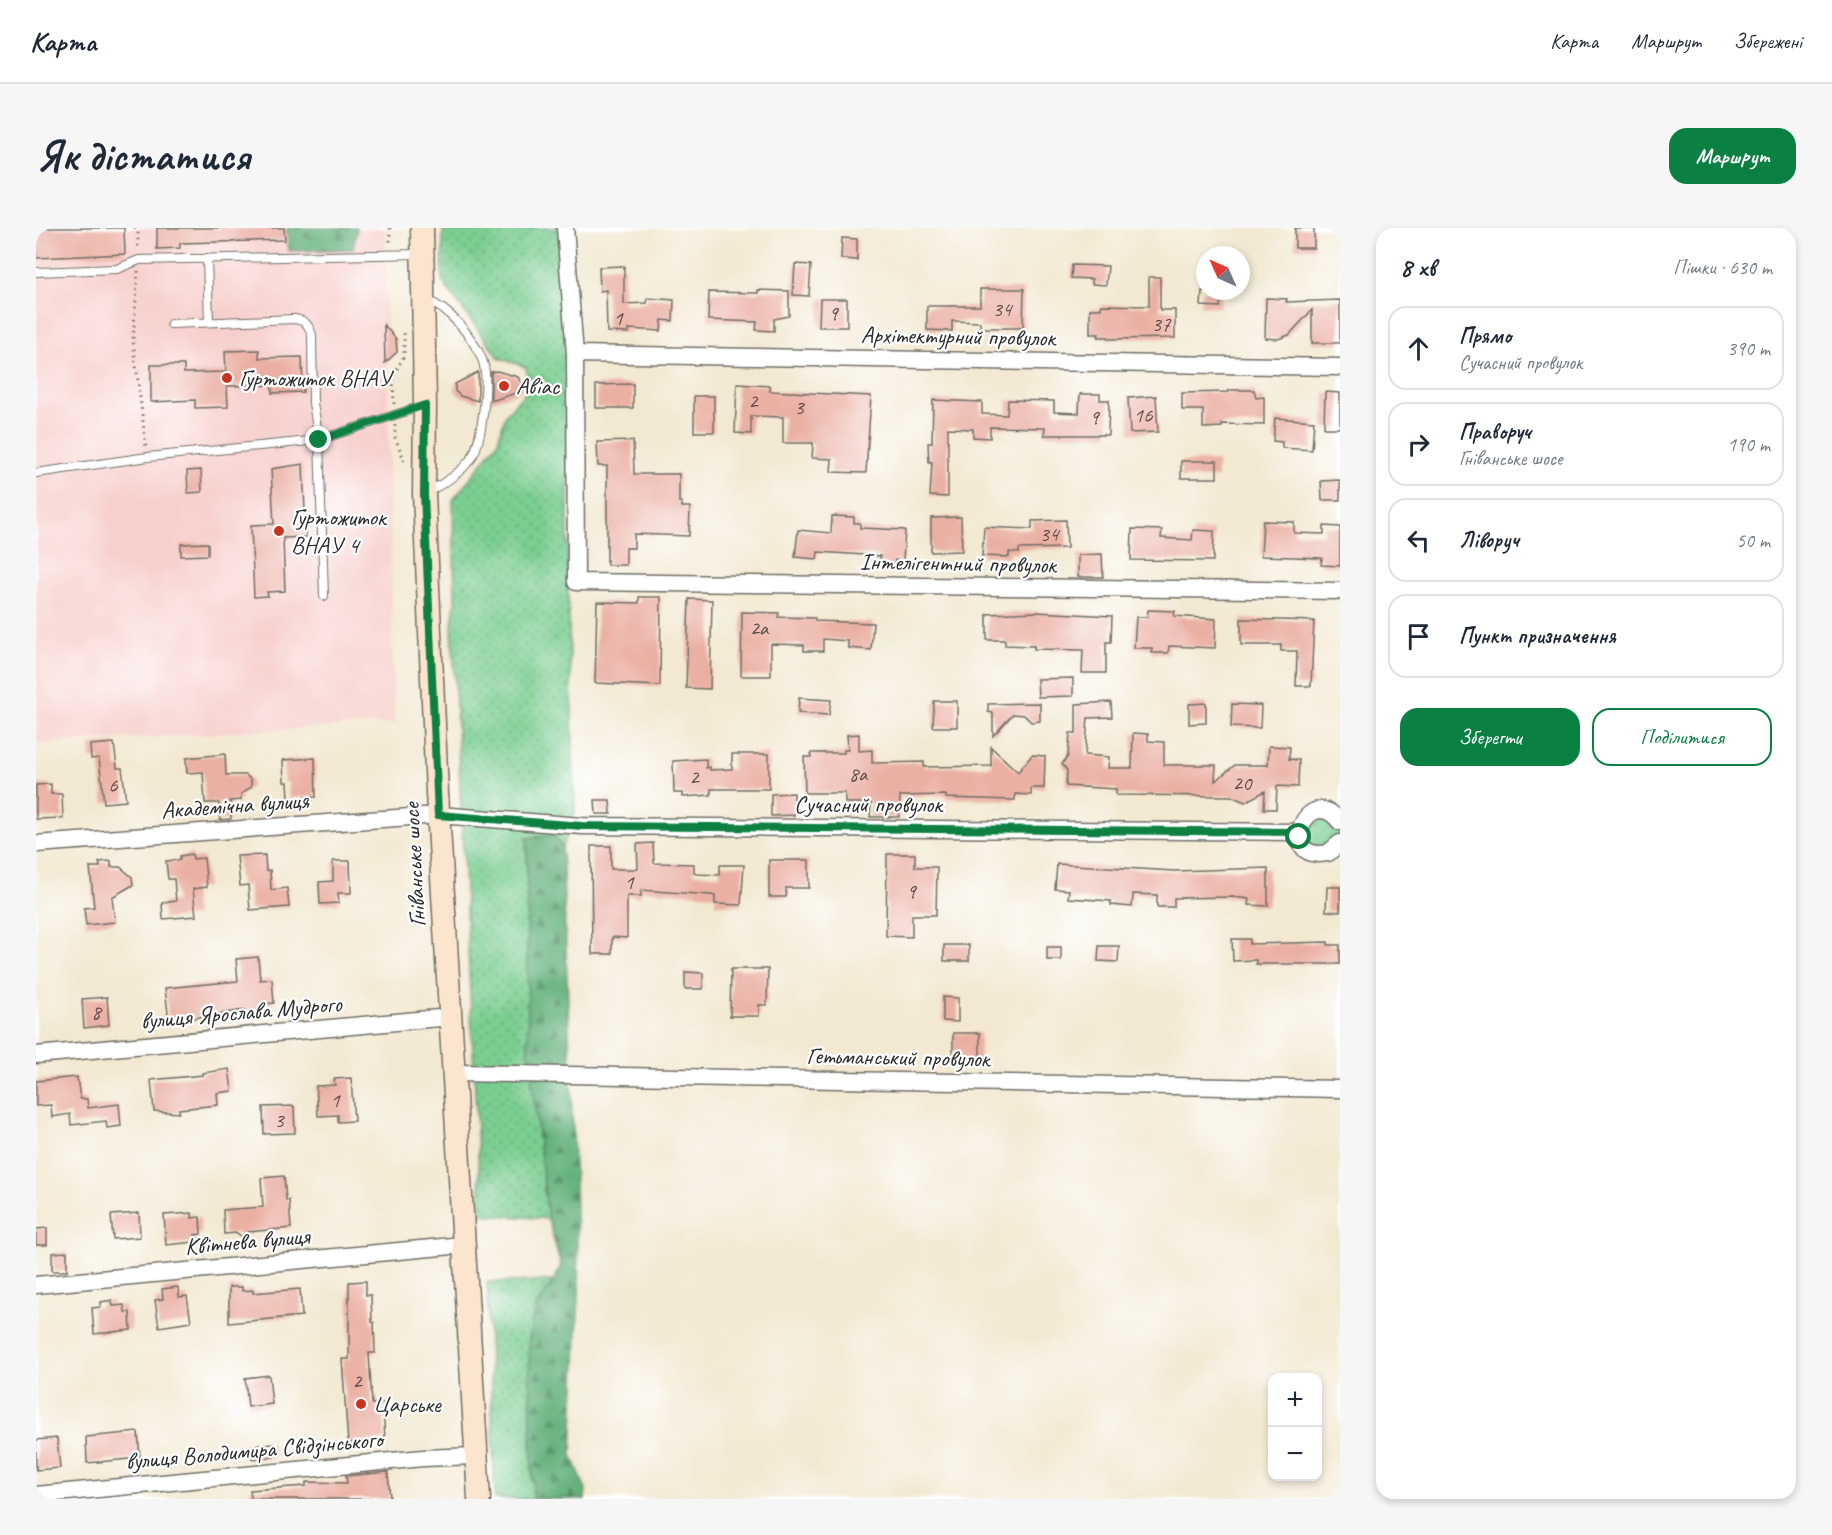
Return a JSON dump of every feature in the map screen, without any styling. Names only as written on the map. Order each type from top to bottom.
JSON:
[{"type":"main road","name":"Гніванське шосе","points":[[422,228],[424,494],[438,815],[479,1499]]},
{"type":"street","points":[[565,228],[575,354]]},
{"type":"street","name":"Архітектурний провулок","points":[[575,354],[1340,367]]},
{"type":"street","name":"Інтелігентний провулок","points":[[575,354],[576,582],[1340,591]]},
{"type":"street","points":[[1340,822],[1330,813],[1317,811],[1305,818],[1299,832],[1302,844],[1313,853],[1328,853],[1340,843]]},
{"type":"street","name":"Сучасний провулок","points":[[438,815],[582,826],[1299,832]]},
{"type":"street","name":"Академічна вулиця","points":[[36,844],[438,815]]},
{"type":"street","name":"вулиця Ярослава Мудрого","points":[[36,1055],[450,1017]]},
{"type":"street","name":"Гетьманський провулок","points":[[455,1073],[1340,1089]]},
{"type":"street","name":"Квітнева вулиця","points":[[36,1285],[463,1245]]},
{"type":"street","name":"вулиця Володимира Свідзінського","points":[[36,1495],[423,1458],[476,1456]]},
{"type":"lane","points":[[36,272],[117,269],[139,260],[422,254]]},
{"type":"lane","points":[[207,258],[209,322]]},
{"type":"lane","points":[[422,299],[436,304],[459,324],[483,360],[485,410],[472,457],[448,482],[424,494]]},
{"type":"lane","points":[[171,324],[301,319],[310,326],[313,404],[319,440],[324,596]]},
{"type":"lane","points":[[36,473],[148,457],[319,440],[425,405]]},
{"type":"path","points":[[135,228],[138,231],[139,260],[133,341],[148,457]]},
{"type":"path","points":[[390,228],[390,255]]},
{"type":"shaded area","points":[[36,228],[385,228],[394,723],[36,744]]},
{"type":"green space","points":[[287,228],[357,228],[353,249],[288,251]]},
{"type":"green space","points":[[443,228],[558,228],[568,353],[568,593],[575,813],[562,848],[554,835],[527,838],[528,1049],[548,1219],[481,1214],[452,625],[455,603],[453,500],[497,444],[506,414],[529,389],[526,367],[499,358],[442,281]]},
{"type":"green space","points":[[1310,813],[1340,822],[1340,843],[1313,853],[1301,823]]},
{"type":"green space","points":[[554,835],[562,848],[579,1289],[572,1455],[586,1490],[585,1499],[533,1499],[529,1341],[532,1319],[539,1301],[554,1281],[561,1265],[548,1219],[528,1049],[527,838]]},
{"type":"green space","points":[[554,1281],[537,1309],[529,1341],[533,1499],[495,1499],[487,1282]]},
{"type":"building","points":[[36,228],[124,228],[125,254],[36,258]]},
{"type":"building","points":[[157,228],[284,228],[285,240],[180,243],[180,248],[157,249]]},
{"type":"building","points":[[1295,228],[1314,228],[1314,248],[1295,248]]},
{"type":"building","points":[[842,238],[857,239],[857,260],[841,259]]},
{"type":"building","points":[[795,264],[811,265],[809,296],[793,295]]},
{"type":"building","points":[[1072,265],[1108,266],[1106,285],[1092,284],[1092,279],[1071,278]]},
{"type":"building","points":[[624,266],[624,304],[647,303],[647,298],[674,300],[673,321],[662,320],[661,331],[629,329],[629,333],[607,332],[606,290],[600,291],[599,267]]},
{"type":"building","points":[[1149,277],[1160,277],[1160,310],[1175,310],[1175,338],[1108,339],[1108,337],[1098,337],[1099,334],[1090,334],[1090,309],[1101,309],[1101,305],[1149,306]]},
{"type":"building","points":[[980,289],[1024,289],[1023,328],[980,328],[980,322],[952,321],[952,331],[927,330],[927,306],[980,306]]},
{"type":"building","points":[[758,290],[789,291],[789,316],[774,319],[774,331],[756,330],[757,322],[708,320],[709,292],[758,293]]},
{"type":"building","points":[[1266,298],[1287,299],[1286,302],[1340,300],[1340,343],[1312,343],[1312,310],[1289,335],[1278,339],[1265,338]]},
{"type":"building","points":[[820,299],[847,299],[847,327],[819,327]]},
{"type":"building","points":[[1201,300],[1221,300],[1220,307],[1201,306]]},
{"type":"building","points":[[384,325],[396,339],[397,352],[385,363]]},
{"type":"building","name":"Гуртожиток ВНАУ","points":[[259,350],[259,358],[302,357],[303,392],[272,393],[272,385],[227,386],[228,407],[195,408],[195,400],[151,402],[151,365],[184,365],[184,373],[226,372],[225,351]]},
{"type":"building","points":[[497,371],[518,377],[523,387],[519,392],[491,401],[491,372]]},
{"type":"building","points":[[478,372],[478,401],[460,396],[455,391],[455,384]]},
{"type":"building","points":[[633,384],[633,408],[596,408],[596,385]]},
{"type":"building","points":[[737,384],[770,386],[770,391],[871,396],[866,473],[831,472],[832,459],[812,458],[813,443],[783,443],[783,417],[751,416],[751,434],[735,433]]},
{"type":"building","points":[[1229,390],[1254,390],[1256,398],[1264,397],[1264,425],[1222,424],[1222,427],[1203,428],[1203,410],[1182,410],[1182,393],[1229,392]]},
{"type":"building","points":[[1325,392],[1340,393],[1340,428],[1324,428]]},
{"type":"building","points":[[1080,394],[1100,394],[1100,400],[1109,400],[1108,435],[1044,435],[1045,428],[990,427],[990,438],[973,437],[973,429],[948,428],[948,497],[930,496],[932,462],[929,462],[928,443],[932,443],[933,400],[982,402],[982,414],[1007,415],[1008,400],[1054,401],[1054,412],[1079,413]]},
{"type":"building","points":[[694,396],[714,396],[714,432],[694,432]]},
{"type":"building","points":[[1156,396],[1158,432],[1130,433],[1128,398]]},
{"type":"building","points":[[1275,418],[1314,421],[1312,450],[1282,448],[1282,442],[1273,441]]},
{"type":"building","points":[[633,441],[634,474],[679,474],[679,502],[682,502],[682,507],[690,507],[689,536],[634,534],[634,548],[626,548],[626,565],[607,565],[607,466],[598,466],[597,442]]},
{"type":"building","points":[[1181,461],[1217,461],[1217,478],[1181,478]]},
{"type":"building","name":"Гуртожиток ВНАУ 4","points":[[303,464],[306,537],[283,538],[285,591],[267,592],[268,596],[254,597],[251,525],[274,524],[271,469]]},
{"type":"building","points":[[201,470],[202,492],[188,493],[187,471]]},
{"type":"building","points":[[1340,480],[1340,500],[1322,500],[1321,481]]},
{"type":"building","points":[[832,516],[854,517],[854,523],[860,523],[860,528],[905,530],[903,561],[895,560],[894,566],[879,565],[880,556],[818,552],[817,559],[795,557],[798,530],[831,533]]},
{"type":"building","points":[[961,517],[962,551],[931,552],[931,518]]},
{"type":"building","points":[[1066,520],[1067,548],[1019,549],[1019,553],[1009,552],[1009,557],[982,556],[984,527],[1032,529],[1032,521]]},
{"type":"building","points":[[1263,521],[1294,522],[1294,533],[1324,534],[1324,526],[1340,527],[1340,566],[1321,565],[1322,558],[1261,556]]},
{"type":"building","points":[[1132,529],[1162,530],[1161,538],[1192,540],[1193,530],[1214,531],[1213,561],[1131,560]]},
{"type":"building","points":[[208,543],[208,555],[181,556],[181,544]]},
{"type":"building","points":[[1102,554],[1103,577],[1078,577],[1078,555]]},
{"type":"building","points":[[639,597],[661,597],[660,686],[595,683],[597,602],[639,603]]},
{"type":"building","points":[[689,599],[712,600],[710,689],[686,688]]},
{"type":"building","points":[[1148,610],[1175,611],[1174,616],[1216,619],[1215,648],[1169,646],[1168,653],[1152,653],[1152,648],[1134,648],[1136,617],[1147,617]]},
{"type":"building","points":[[742,612],[779,613],[778,617],[815,618],[815,621],[873,623],[871,650],[848,648],[848,641],[823,639],[823,651],[804,651],[804,645],[771,644],[771,676],[741,676]]},
{"type":"building","points":[[1036,612],[1112,616],[1111,642],[1106,642],[1106,673],[1082,673],[1083,650],[1034,649],[1034,646],[1005,645],[1005,640],[987,640],[987,614]]},
{"type":"building","points":[[1241,619],[1314,621],[1311,686],[1296,686],[1297,651],[1281,651],[1281,645],[1241,645]]},
{"type":"building","points":[[1073,678],[1073,696],[1038,697],[1037,679]]},
{"type":"building","points":[[799,698],[831,700],[829,715],[798,713]]},
{"type":"building","points":[[934,701],[957,701],[957,727],[933,727]]},
{"type":"building","points":[[1111,702],[1112,717],[1088,718],[1085,755],[1109,757],[1108,768],[1132,768],[1133,733],[1148,734],[1148,741],[1164,742],[1164,765],[1216,765],[1215,781],[1235,765],[1268,765],[1269,746],[1290,747],[1289,759],[1299,760],[1298,787],[1277,786],[1276,809],[1264,809],[1265,791],[1245,802],[1231,796],[1116,795],[1116,789],[1066,786],[1067,770],[1062,764],[1068,756],[1070,733],[1076,733],[1076,704]]},
{"type":"building","points":[[1040,703],[1040,721],[1031,722],[1024,715],[1013,714],[993,736],[993,713],[988,712],[988,704]]},
{"type":"building","points":[[1206,703],[1206,723],[1189,724],[1189,704]]},
{"type":"building","points":[[1232,704],[1261,705],[1260,728],[1231,727]]},
{"type":"building","points":[[859,734],[859,751],[872,750],[872,763],[924,762],[924,767],[991,766],[991,747],[1018,772],[1032,755],[1045,756],[1044,788],[1031,788],[1031,795],[1015,794],[1015,800],[946,798],[946,795],[900,796],[899,817],[870,817],[871,803],[845,803],[845,793],[805,793],[804,757],[811,757],[811,753],[844,753],[844,750],[848,750],[847,735]]},
{"type":"building","points":[[114,743],[117,768],[122,768],[126,801],[104,803],[99,758],[91,759],[90,745]]},
{"type":"building","points":[[225,754],[226,775],[246,775],[251,780],[251,787],[241,794],[241,800],[230,801],[231,819],[220,820],[219,803],[205,803],[203,772],[187,773],[186,758]]},
{"type":"building","points":[[732,754],[769,754],[769,789],[711,789],[711,795],[683,797],[683,793],[674,793],[673,761],[706,759],[706,768],[710,767],[710,770],[732,769]]},
{"type":"building","points":[[315,758],[316,797],[289,798],[288,782],[284,782],[283,760]]},
{"type":"building","points":[[51,784],[51,794],[62,794],[63,818],[36,819],[36,785]]},
{"type":"building","points":[[794,793],[794,815],[771,816],[771,794]]},
{"type":"building","points":[[595,800],[610,800],[611,814],[596,814]]},
{"type":"building","points":[[653,843],[654,863],[694,864],[694,873],[697,874],[720,875],[720,865],[744,865],[741,905],[715,904],[715,896],[711,895],[641,890],[641,896],[627,896],[627,938],[612,937],[612,954],[592,954],[591,846],[611,846],[611,869],[638,869],[637,844]]},
{"type":"building","points":[[192,854],[193,859],[204,858],[207,887],[193,889],[196,916],[163,919],[162,903],[176,901],[174,879],[168,879],[166,861],[180,860],[180,856]]},
{"type":"building","points":[[887,854],[915,854],[915,867],[937,867],[936,915],[912,915],[912,937],[886,936]]},
{"type":"building","points":[[265,855],[266,871],[270,870],[271,890],[287,888],[289,907],[250,910],[248,885],[240,886],[237,856]]},
{"type":"building","points":[[769,860],[809,860],[809,888],[786,888],[786,897],[769,897]]},
{"type":"building","points":[[111,861],[111,867],[120,867],[132,877],[133,885],[112,897],[115,922],[86,925],[84,908],[94,907],[90,867],[100,867],[99,862]]},
{"type":"building","points":[[333,861],[350,861],[351,893],[338,893],[339,903],[320,904],[319,882],[333,881]]},
{"type":"building","points":[[1057,864],[1174,871],[1268,868],[1268,906],[1248,905],[1249,899],[1233,897],[1174,898],[1174,907],[1157,907],[1157,895],[1133,894],[1132,907],[1111,905],[1111,901],[1068,898],[1069,890],[1055,889]]},
{"type":"building","points":[[1327,887],[1340,887],[1340,912],[1326,911]]},
{"type":"building","points":[[1232,939],[1250,939],[1250,944],[1328,942],[1328,945],[1340,945],[1340,964],[1256,964],[1256,960],[1233,961]]},
{"type":"building","points":[[944,945],[969,945],[969,961],[944,961]]},
{"type":"building","points":[[1099,946],[1119,946],[1118,962],[1098,961]]},
{"type":"building","points":[[1047,947],[1061,947],[1061,960],[1047,960]]},
{"type":"building","points":[[258,957],[260,980],[272,979],[274,1003],[261,1004],[262,1014],[245,1015],[245,1010],[169,1022],[165,988],[238,981],[236,959]]},
{"type":"building","points":[[731,969],[768,969],[767,1005],[759,1005],[759,1016],[730,1016]]},
{"type":"building","points":[[685,972],[703,973],[703,989],[685,989]]},
{"type":"building","points":[[107,997],[109,1025],[84,1028],[82,999]]},
{"type":"building","points":[[943,997],[958,998],[958,1022],[943,1021]]},
{"type":"building","points":[[953,1033],[980,1033],[980,1064],[962,1064],[962,1060],[953,1060]]},
{"type":"building","points":[[229,1069],[232,1091],[217,1093],[218,1105],[179,1109],[179,1113],[154,1111],[151,1080],[203,1075],[202,1073]]},
{"type":"building","points":[[77,1077],[80,1099],[87,1099],[88,1108],[119,1104],[121,1126],[107,1128],[106,1121],[71,1125],[70,1114],[52,1117],[51,1105],[36,1106],[36,1081]]},
{"type":"building","points":[[351,1078],[354,1121],[338,1122],[338,1115],[318,1116],[316,1086],[335,1085],[334,1079]]},
{"type":"building","points":[[294,1106],[295,1133],[264,1134],[263,1107]]},
{"type":"building","points":[[284,1176],[291,1228],[247,1232],[242,1237],[237,1233],[224,1234],[223,1210],[263,1207],[261,1178]]},
{"type":"building","points":[[139,1213],[140,1237],[113,1239],[111,1215]]},
{"type":"building","points":[[192,1213],[192,1218],[200,1217],[201,1234],[195,1235],[195,1242],[166,1245],[164,1215]]},
{"type":"building","points":[[47,1228],[47,1245],[36,1245],[36,1229]]},
{"type":"building","points":[[67,1252],[67,1271],[52,1271],[52,1253]]},
{"type":"building","points":[[366,1281],[366,1295],[371,1295],[372,1322],[374,1322],[375,1353],[369,1353],[372,1404],[383,1403],[385,1440],[348,1443],[342,1359],[349,1359],[349,1282]]},
{"type":"building","points":[[178,1287],[179,1297],[187,1296],[191,1322],[159,1327],[155,1300],[163,1299],[162,1289]]},
{"type":"building","points":[[229,1287],[242,1287],[242,1291],[253,1290],[253,1293],[300,1289],[302,1316],[229,1323]]},
{"type":"building","points":[[112,1300],[113,1306],[124,1305],[125,1312],[130,1312],[131,1330],[94,1334],[92,1308],[101,1307],[101,1302]]},
{"type":"building","points":[[269,1375],[272,1404],[248,1407],[245,1378]]},
{"type":"building","points":[[138,1432],[140,1458],[87,1463],[86,1437]]},
{"type":"building","points":[[57,1438],[60,1468],[36,1470],[36,1440]]},
{"type":"building","points":[[273,1444],[274,1457],[252,1459],[251,1446]]},
{"type":"building","points":[[388,1472],[390,1499],[251,1499],[250,1490],[306,1486],[306,1482],[347,1483],[346,1476]]},
{"type":"place","name":"Гуртожиток ВНАУ","points":[[227,378]]},
{"type":"place","name":"Авіас","points":[[504,386]]},
{"type":"place","name":"Гуртожиток ВНАУ 4","points":[[279,531]]},
{"type":"place","name":"Царське","points":[[361,1404]]},
{"type":"route","points":[[319,440],[425,405],[424,494],[438,815],[582,826],[1299,832],[1299,837]]}]
